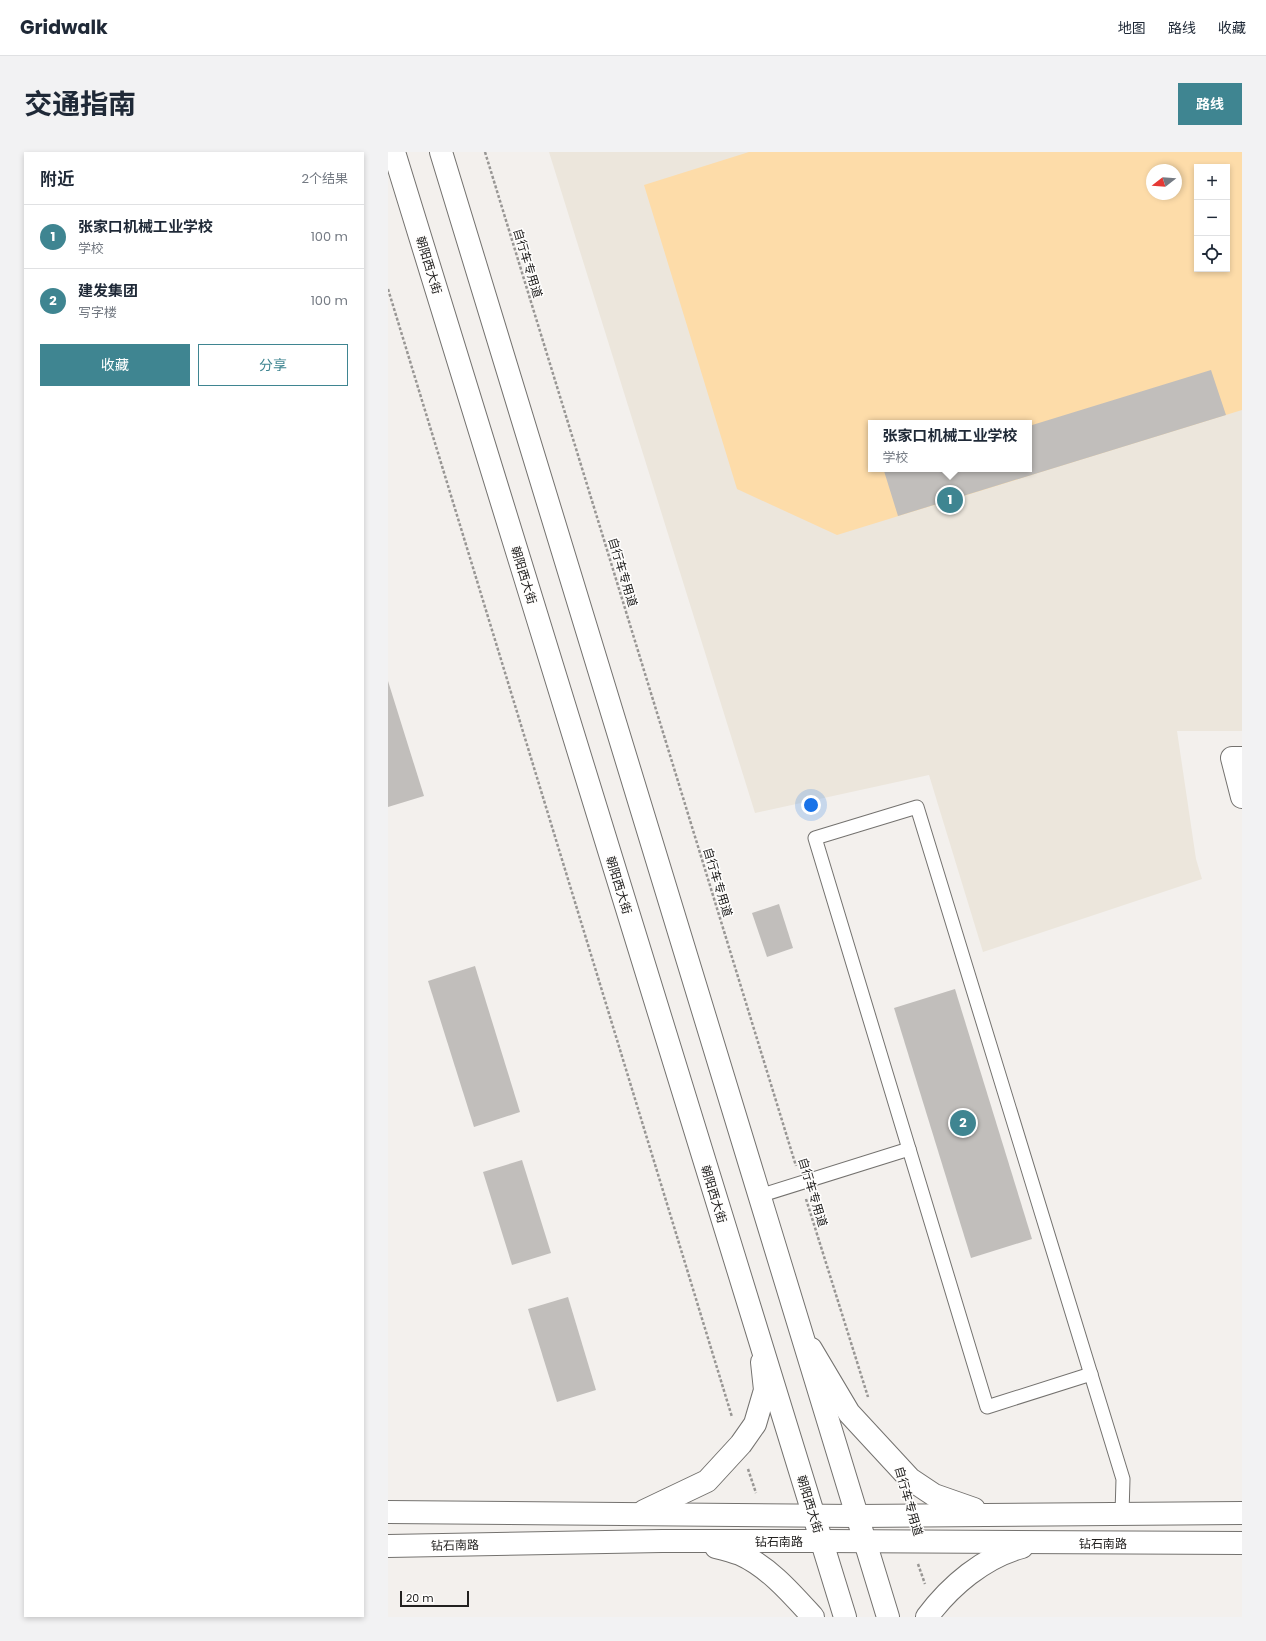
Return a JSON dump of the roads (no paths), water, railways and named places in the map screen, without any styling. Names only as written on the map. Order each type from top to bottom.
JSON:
[{"type":"main road","name":"朝阳西大街","points":[[394,152],[845,1617]]},
{"type":"main road","points":[[441,152],[888,1617]]},
{"type":"main road","points":[[1242,758],[1232,758],[1242,797]]},
{"type":"main road","points":[[799,1327],[823,1371],[850,1413],[910,1478],[934,1495],[961,1505],[998,1515]]},
{"type":"main road","points":[[638,1514],[707,1481],[740,1444],[755,1424],[765,1390],[760,1342]]},
{"type":"main road","points":[[388,1512],[857,1516],[1242,1513]]},
{"type":"main road","points":[[697,1541],[740,1554],[766,1571],[786,1587],[813,1617]]},
{"type":"main road","name":"钻石南路","points":[[388,1546],[697,1541],[1242,1543]]},
{"type":"main road","points":[[930,1613],[962,1579],[989,1561],[1006,1551],[1038,1542]]},
{"type":"lane","points":[[1092,1374],[987,1407],[815,838],[917,807],[1092,1374],[1123,1478],[1122,1514]]},
{"type":"lane","points":[[759,1196],[909,1149]]},
{"type":"place","name":"张家口机械工业学校","points":[[950,500]]},
{"type":"place","name":"建发集团","points":[[963,1123]]}]
